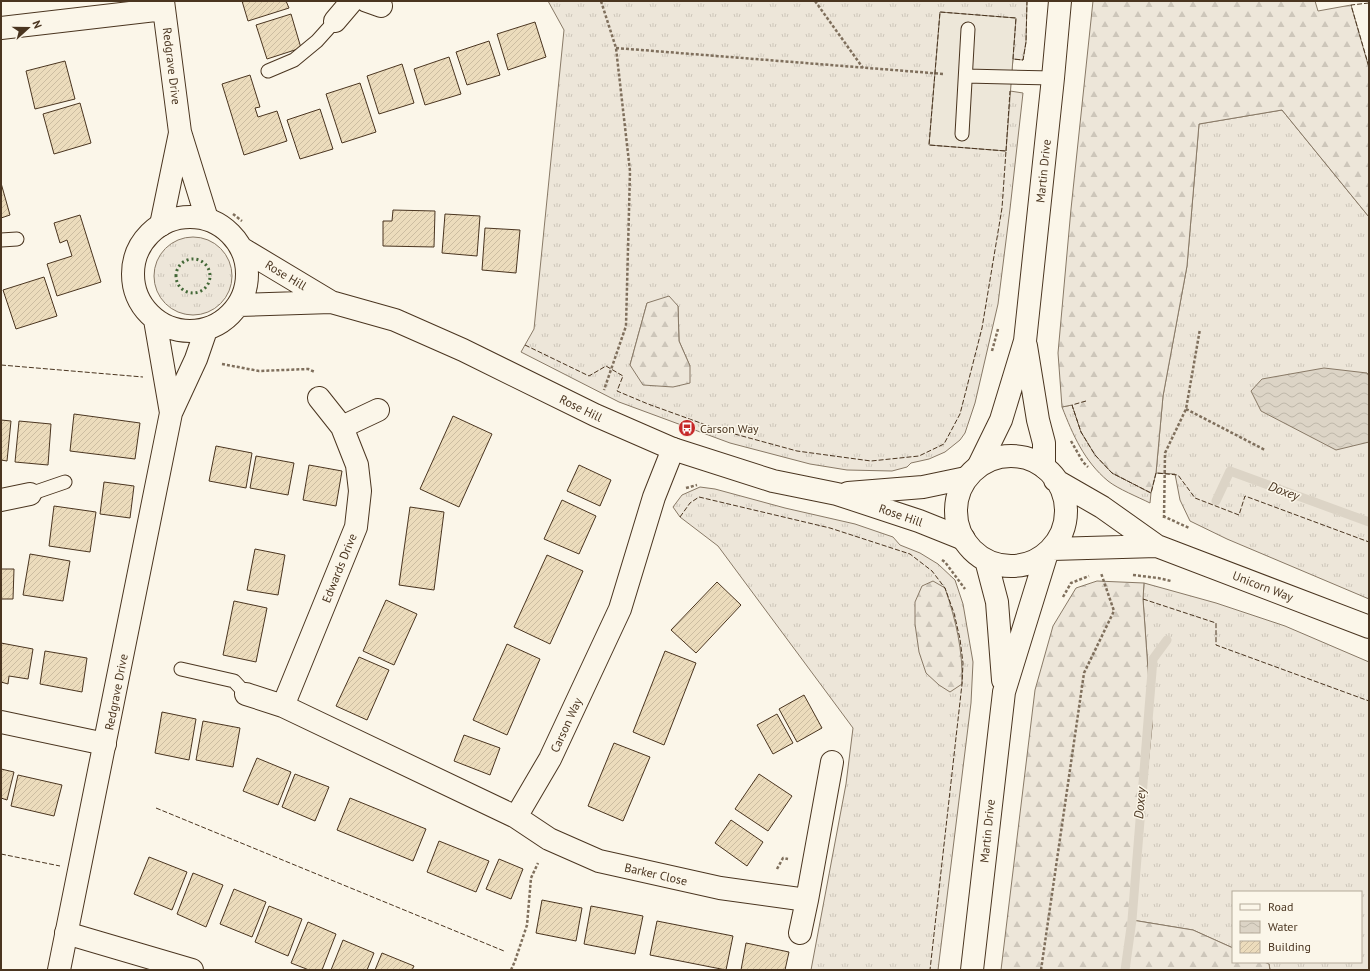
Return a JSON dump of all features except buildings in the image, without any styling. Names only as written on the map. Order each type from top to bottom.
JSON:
[{"type":"street","points":[[336,21],[352,1]]},
{"type":"street","name":"Martin Drive","points":[[973,472],[1001,420],[1025,341],[1060,1]]},
{"type":"street","points":[[1,28],[164,5]]},
{"type":"street","name":"Redgrave Drive","points":[[164,5],[180,132],[208,219]]},
{"type":"street","name":"Redgrave Drive","points":[[161,225],[180,132]]},
{"type":"street","points":[[191,217],[208,219],[221,226],[232,236],[241,248],[247,267],[246,287],[239,305],[224,320],[206,330],[188,332],[170,328],[155,320],[142,306],[135,289],[133,271],[137,253],[147,237],[161,225],[176,219],[191,217]]},
{"type":"street","name":"Rose Hill","points":[[241,248],[331,302],[402,323],[463,350],[595,415],[673,449],[773,481],[837,494],[919,520],[964,539]]},
{"type":"street","name":"Rose Hill","points":[[239,305],[331,302]]},
{"type":"street","name":"Redgrave Drive","points":[[155,320],[171,413]]},
{"type":"street","name":"Redgrave Drive","points":[[59,970],[171,413],[196,359],[206,330]]},
{"type":"street","name":"Martin Drive","points":[[1025,341],[1038,420],[1050,473]]},
{"type":"street","name":"Edwards Drive","points":[[283,706],[356,527],[360,491],[357,465],[342,426],[319,398]]},
{"type":"street","points":[[342,426],[378,410]]},
{"type":"street","name":"Carson Way","points":[[516,817],[550,759],[620,609],[654,497],[673,449]]},
{"type":"street","points":[[1001,456],[1024,457],[1050,473],[1064,495],[1066,520],[1058,540],[1049,552],[1026,566],[1004,567],[986,560],[974,550],[964,539],[957,519],[958,497],[973,472],[1001,456]]},
{"type":"street","name":"Rose Hill","points":[[837,494],[924,487],[973,472]]},
{"type":"street","name":"Unicorn Way","points":[[1050,473],[1102,507],[1157,546],[1369,628]]},
{"type":"street","points":[[1,500],[30,494]]},
{"type":"street","name":"Unicorn Way","points":[[1049,552],[1157,546]]},
{"type":"street","name":"Martin Drive","points":[[1004,692],[1049,552]]},
{"type":"street","name":"Martin Drive","points":[[972,970],[1004,692],[997,602],[986,560]]},
{"type":"street","points":[[246,694],[283,706],[516,817]]},
{"type":"street","points":[[1,722],[105,744]]},
{"type":"street","points":[[800,933],[832,762]]},
{"type":"street","name":"Barker Close","points":[[516,817],[549,839],[599,861],[720,888],[807,900]]},
{"type":"street","points":[[66,934],[192,970]]},
{"type":"lane","points":[[268,71],[294,60],[317,41],[336,21]]},
{"type":"lane","points":[[962,134],[968,28]]},
{"type":"lane","points":[[966,76],[1053,78]]},
{"type":"lane","points":[[1,240],[17,239]]},
{"type":"lane","points":[[30,494],[66,482]]},
{"type":"lane","points":[[181,669],[234,681],[246,694]]},
{"type":"path","points":[[601,1],[616,48],[630,172],[626,326],[603,392]]},
{"type":"path","points":[[815,1],[863,68]]},
{"type":"path","points":[[616,48],[966,76]]},
{"type":"path","points":[[229,210],[246,225]]},
{"type":"path","points":[[992,352],[1000,322]]},
{"type":"path","points":[[1157,546],[1165,517],[1165,453],[1186,409],[1200,329]]},
{"type":"path","points":[[196,359],[259,371],[308,369],[320,375]]},
{"type":"path","points":[[1186,409],[1266,450]]},
{"type":"path","points":[[1068,436],[1083,462],[1093,472]]},
{"type":"path","points":[[682,492],[688,487],[699,484]]},
{"type":"path","points":[[1158,514],[1191,529]]},
{"type":"path","points":[[939,559],[945,562],[964,586],[966,592]]},
{"type":"path","points":[[1041,970],[1084,673],[1114,611],[1100,571],[1107,572]]},
{"type":"path","points":[[1061,600],[1071,583],[1093,574]]},
{"type":"path","points":[[1129,574],[1158,578],[1173,582]]},
{"type":"path","points":[[511,970],[527,925],[531,878],[549,839]]},
{"type":"path","points":[[775,871],[784,858],[814,864]]},
{"type":"green space","points":[[548,1],[1027,1],[1026,42],[1023,60],[1013,59],[1010,91],[1023,93],[998,304],[975,403],[965,433],[960,440],[945,452],[929,459],[911,463],[907,467],[892,471],[847,470],[810,464],[730,443],[619,402],[521,352],[534,329],[564,30]],"holes":[[[940,12],[1010,91],[1005,151]],[[647,303],[678,306],[679,341],[690,366],[630,365]]]},
{"type":"green space","points":[[1093,1],[1315,1],[1318,11],[1351,5],[1369,68],[1369,217],[1282,110],[1199,124],[1187,266],[1163,396],[1156,473],[1151,493],[1112,473],[1095,455],[1081,432],[1072,405],[1062,407],[1058,353],[1071,209]]},
{"type":"green space","points":[[1282,110],[1369,217],[1369,599],[1227,539],[1190,521],[1180,500],[1175,474],[1156,473],[1163,396],[1187,266],[1199,124]]},
{"type":"green space","points":[[193,237],[208,240],[221,248],[229,261],[232,276],[229,291],[221,304],[208,312],[193,315],[178,312],[165,304],[157,291],[154,276],[157,261],[165,248],[178,240]]},
{"type":"green space","points":[[669,296],[678,306],[679,341],[690,366],[690,383],[673,387],[643,385],[630,365],[647,303]]},
{"type":"green space","points":[[1072,405],[1081,432],[1112,473],[1151,493],[1150,503],[1112,484],[1092,465],[1070,428],[1062,407]]},
{"type":"green space","points":[[700,487],[715,489],[785,508],[855,524],[893,537],[900,545],[920,553],[938,564],[955,580],[963,604],[973,662],[971,703],[938,970],[811,970],[846,784],[853,728],[718,546],[680,517],[673,507],[682,495]]},
{"type":"green space","points":[[933,581],[945,588],[960,647],[962,684],[950,692],[939,685],[926,673],[919,652],[915,624],[915,602],[922,586]]},
{"type":"green space","points":[[1097,581],[1144,583],[1143,599],[1152,726],[1132,920],[1193,930],[1232,948],[1232,963],[1266,963],[1269,964],[1270,970],[1001,970],[1035,690],[1053,626],[1076,588]]},
{"type":"green space","points":[[1144,583],[1216,603],[1285,626],[1369,662],[1369,970],[1270,970],[1269,964],[1266,963],[1362,963],[1362,891],[1232,891],[1232,948],[1193,930],[1132,920],[1152,726],[1143,599]]},
{"type":"shaded area","points":[[940,12],[1016,18],[1006,151],[929,145]]},
{"type":"water","points":[[1324,368],[1367,373],[1369,376],[1369,442],[1336,450],[1261,411],[1251,391],[1262,379]]},
{"type":"waterway","name":"Doxey","points":[[1216,501],[1230,471],[1369,522]]},
{"type":"waterway","name":"Doxey","points":[[1125,970],[1132,920],[1153,659],[1167,640]]},
{"type":"hedge","points":[[193,259],[205,264],[210,276],[205,288],[193,293],[181,288],[176,276],[181,264],[193,259]]},
{"type":"fence","points":[[525,345],[589,376],[606,366],[623,376],[617,391],[648,404],[720,430],[797,451],[871,461],[919,456],[944,444],[960,414],[982,328],[1002,208],[1006,151],[929,145],[940,12],[1016,18],[1013,59],[1023,60],[1026,42],[1027,1]]},
{"type":"fence","points":[[1369,3],[1351,5],[1369,67]]},
{"type":"fence","points":[[1006,151],[1010,91]]},
{"type":"fence","points":[[1,365],[143,377]]},
{"type":"fence","points":[[1086,401],[1072,405],[1081,432],[1095,455],[1112,473],[1151,493],[1156,473],[1178,475],[1195,498],[1239,515],[1245,496],[1369,542]]},
{"type":"fence","points":[[680,517],[690,503],[699,497],[830,528],[910,554],[932,571],[945,588],[954,613],[960,639],[963,663],[962,684],[930,970]]},
{"type":"fence","points":[[1143,599],[1216,623],[1216,645],[1369,701]]},
{"type":"fence","points":[[156,808],[504,951]]},
{"type":"fence","points":[[1,854],[60,866]]},
{"type":"place","name":"Carson Way","points":[[687,428]]}]
